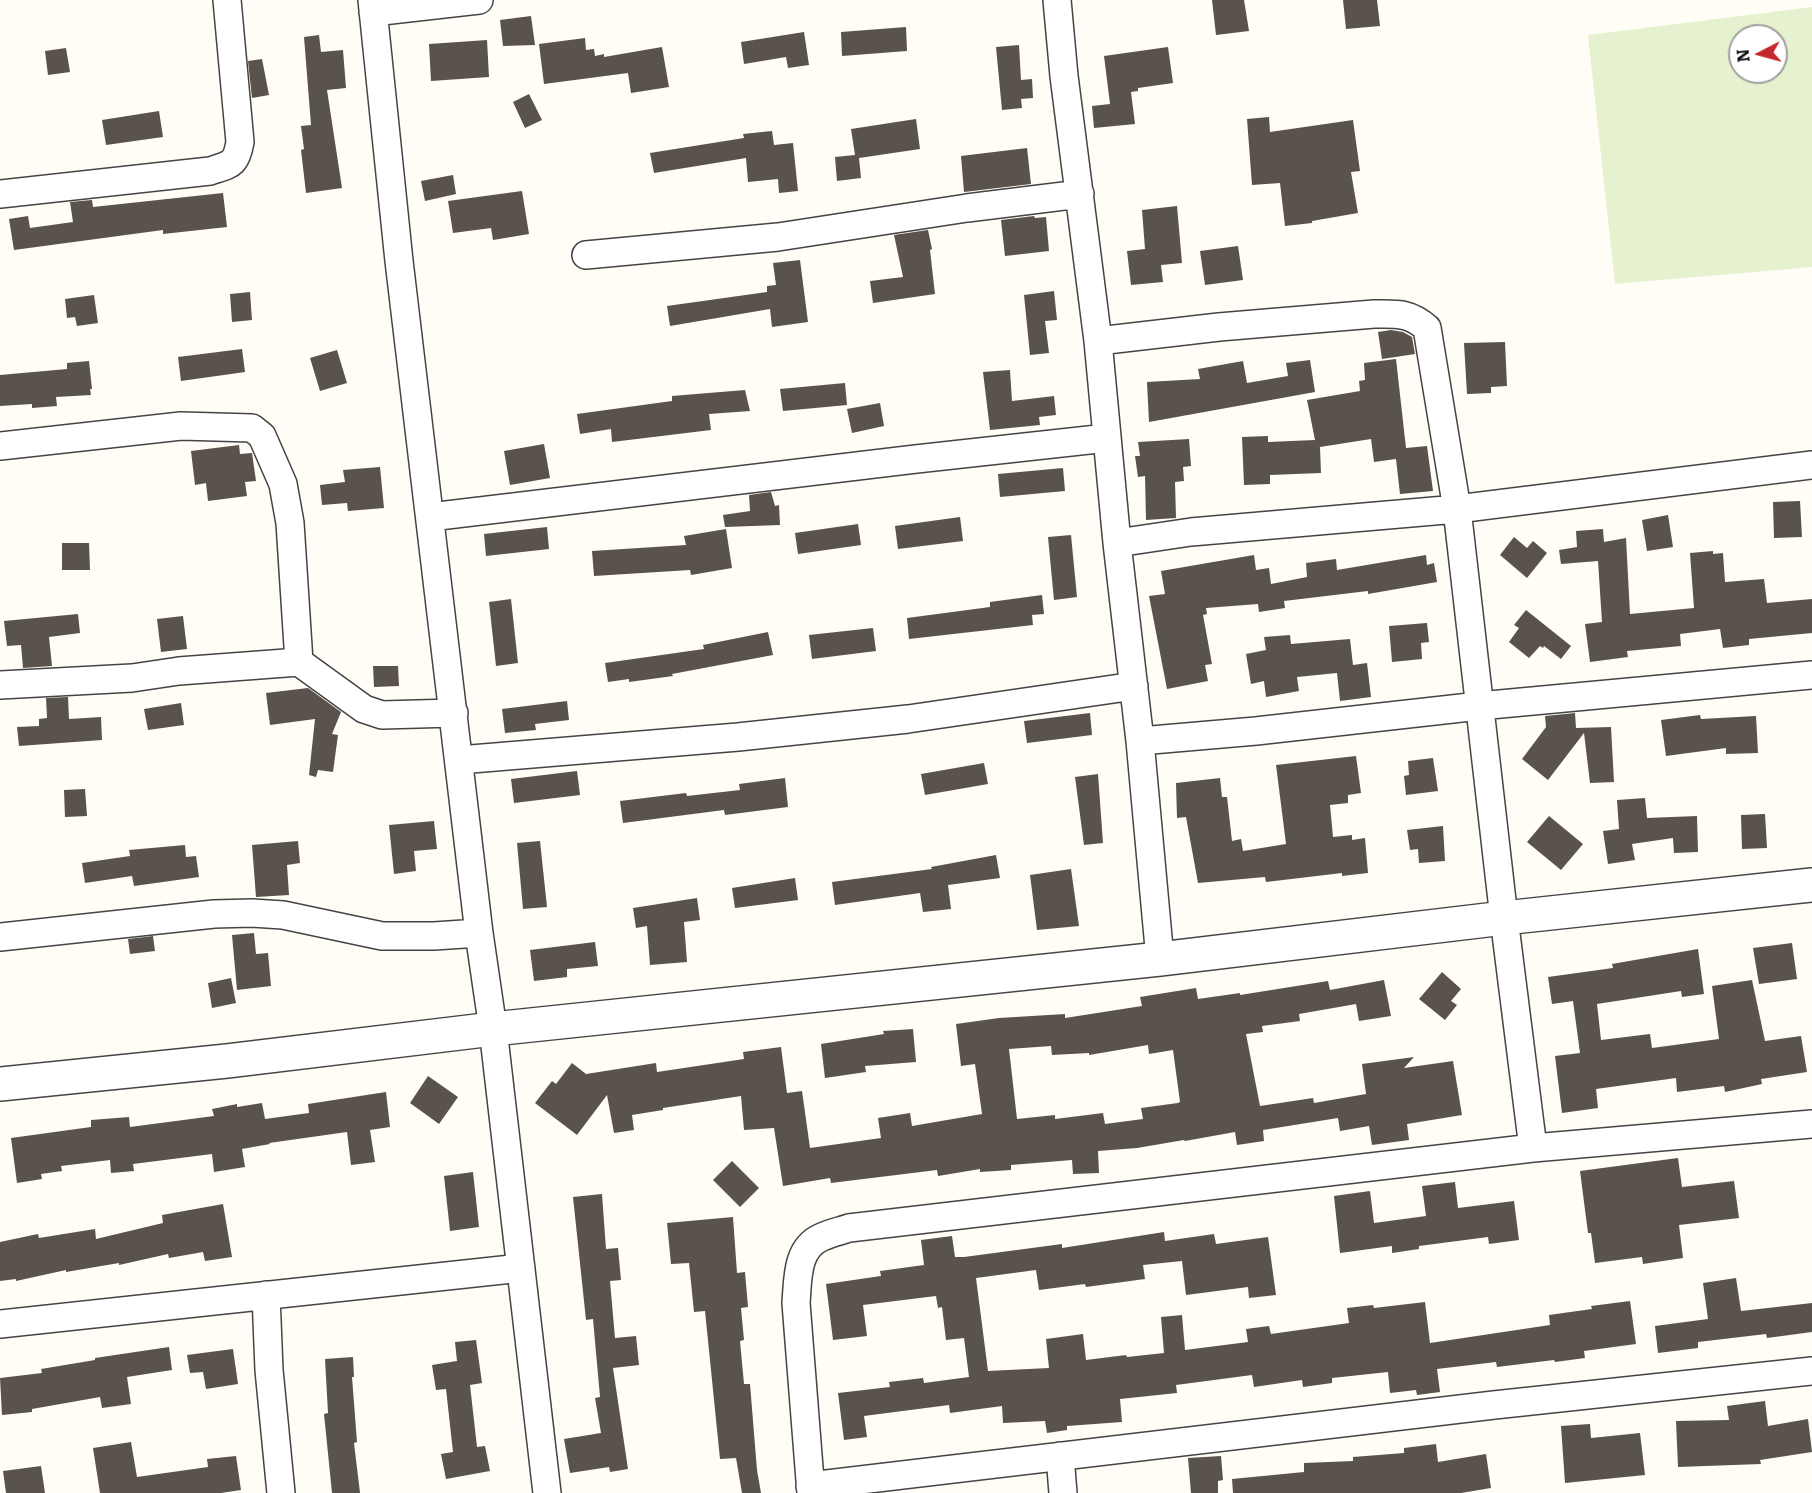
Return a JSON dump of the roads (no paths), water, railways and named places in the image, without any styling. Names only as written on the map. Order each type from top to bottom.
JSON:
[{"type":"street","points":[[0,195],[210,171],[228,165],[237,157],[240,142],[227,0]]},
{"type":"street","points":[[479,0],[372,6],[398,250],[547,1493]]},
{"type":"street","points":[[1057,0],[1098,341],[1117,543],[1140,741],[1160,959]]},
{"type":"street","points":[[586,255],[778,237],[967,208],[1080,194]]},
{"type":"street","points":[[1098,341],[1219,327],[1374,314],[1400,314],[1416,318],[1427,328],[1457,509],[1533,1148]]},
{"type":"street","points":[[0,446],[181,426],[252,428],[262,436],[283,484],[290,523],[299,662]]},
{"type":"street","points":[[430,517],[1107,438]]},
{"type":"street","points":[[1117,543],[1191,532],[1457,509],[1812,465]]},
{"type":"street","points":[[0,685],[132,678],[178,670],[299,662],[364,709],[382,715],[454,713]]},
{"type":"street","points":[[1140,741],[1812,675]]},
{"type":"street","points":[[459,760],[738,737],[885,721],[1134,686]]},
{"type":"street","points":[[0,1084],[226,1061],[493,1029],[1160,959],[1504,918],[1812,885]]},
{"type":"street","points":[[0,937],[214,914],[252,913],[283,915],[382,936],[479,933]]},
{"type":"street","points":[[1812,1124],[1533,1148],[849,1228],[820,1237],[805,1250],[798,1272],[796,1303],[810,1490],[1060,1456],[1494,1405],[1812,1371]]},
{"type":"street","points":[[0,1324],[521,1268]]},
{"type":"street","points":[[266,1295],[269,1370],[281,1493]]},
{"type":"street","points":[[1060,1456],[1063,1493]]}]
